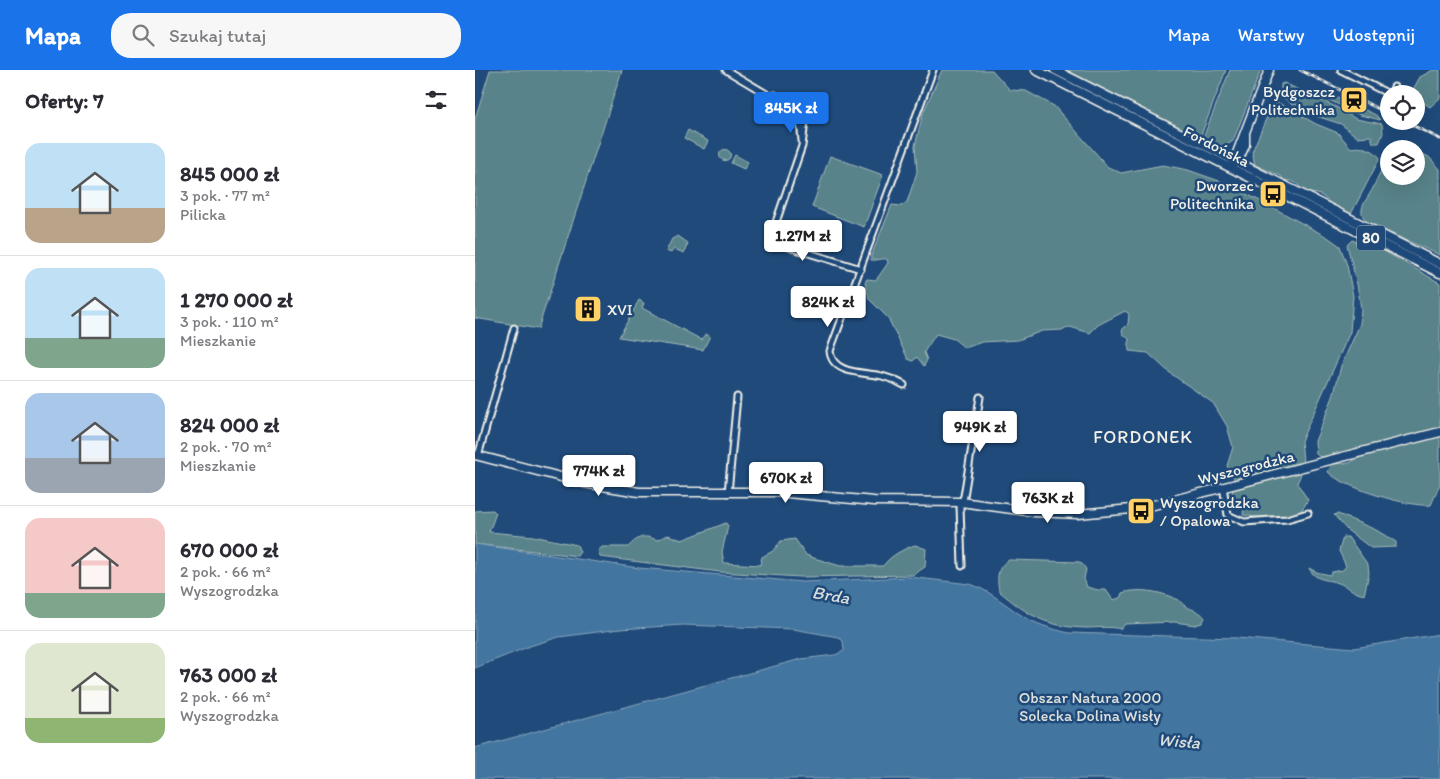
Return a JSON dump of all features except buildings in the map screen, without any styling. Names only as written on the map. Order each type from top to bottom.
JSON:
[{"type":"street","points":[[726,70],[794,107]]},
{"type":"street","points":[[904,385],[882,376],[845,370],[835,363],[831,356],[831,347],[933,70]]},
{"type":"street","name":"Fordońska","points":[[1035,70],[1104,105],[1235,163],[1440,264]]},
{"type":"street","name":"Fordońska","points":[[1055,70],[1221,153],[1235,163],[1440,273]]},
{"type":"street","points":[[1235,163],[1237,149],[1245,134],[1269,70]]},
{"type":"street","points":[[1341,70],[1380,89]]},
{"type":"street","points":[[794,107],[804,101],[811,106],[811,115],[803,121]]},
{"type":"street","points":[[794,107],[795,118],[803,121]]},
{"type":"street","points":[[803,121],[802,146],[777,218],[775,228],[778,238],[789,247],[861,269]]},
{"type":"street","points":[[1235,163],[1245,145],[1245,134]]},
{"type":"street","points":[[1221,153],[1237,149]]},
{"type":"street","points":[[476,456],[513,328]]},
{"type":"street","points":[[728,492],[737,397]]},
{"type":"street","points":[[962,566],[961,502],[978,398]]},
{"type":"street","name":"Wyszogrodzka","points":[[476,456],[574,480],[629,491],[776,492],[874,501],[961,502],[1039,512],[1092,514],[1142,508],[1440,432]]},
{"type":"street","points":[[1223,487],[1228,515],[1244,522],[1287,519],[1305,516],[1308,513]]},
{"type":"green space","points":[[490,70],[622,70],[538,329],[475,318],[475,119]]},
{"type":"green space","points":[[942,70],[992,70],[1010,90],[1026,91],[1054,106],[1108,167],[1121,173],[1163,165],[1188,170],[1225,183],[1329,238],[1340,246],[1347,265],[1353,296],[1350,332],[1301,441],[1303,458],[1300,478],[1297,483],[1308,500],[1299,515],[1256,517],[1243,515],[1244,504],[1232,496],[1234,478],[1227,466],[1233,447],[1227,426],[1213,403],[1170,373],[1148,353],[1129,351],[1129,339],[1123,334],[1122,330],[1128,324],[1129,314],[1125,311],[1098,325],[1090,333],[1070,327],[1063,330],[1042,331],[1018,340],[982,342],[965,348],[954,339],[936,334],[924,352],[927,360],[924,366],[917,357],[913,361],[908,359],[888,318],[869,299],[865,282],[867,279],[876,280],[888,263],[887,259],[871,260],[871,256],[892,205],[901,206],[907,202],[917,172],[915,146],[923,113]]},
{"type":"green space","points":[[1060,70],[1226,70],[1201,135],[1170,125]]},
{"type":"green space","points":[[1230,70],[1261,70],[1233,141],[1224,147],[1203,138]]},
{"type":"green space","points":[[1433,70],[1440,70],[1440,98],[1430,107],[1425,104],[1425,85],[1416,85],[1420,77]]},
{"type":"green space","points":[[1284,83],[1336,107],[1356,119],[1380,124],[1380,130],[1383,130],[1383,133],[1379,143],[1373,143],[1371,136],[1357,137],[1341,124],[1316,116],[1306,107],[1302,108],[1298,105],[1292,105],[1286,99],[1279,98],[1277,95],[1281,89],[1281,84]]},
{"type":"green space","points":[[1326,92],[1376,115],[1380,120],[1360,115],[1321,96],[1321,94]]},
{"type":"green space","points":[[1275,101],[1316,124],[1338,133],[1351,148],[1367,148],[1380,158],[1351,214],[1338,210],[1320,195],[1306,192],[1297,184],[1284,181],[1281,176],[1255,165],[1252,152]]},
{"type":"green space","points":[[801,105],[805,105],[809,111],[805,117],[801,117],[797,113],[797,109]]},
{"type":"green space","points":[[688,130],[708,141],[704,149],[684,138]]},
{"type":"green space","points":[[725,149],[731,155],[725,161],[719,155]]},
{"type":"green space","points":[[735,155],[748,162],[744,169],[731,163]]},
{"type":"green space","points":[[1425,155],[1429,157],[1440,169],[1440,255],[1371,225],[1366,220],[1362,211],[1380,173],[1380,185],[1425,185]]},
{"type":"green space","points":[[830,156],[883,175],[864,227],[812,207]]},
{"type":"green space","points":[[678,236],[688,243],[684,253],[674,249],[671,253],[666,251],[672,239]]},
{"type":"green space","points":[[1352,240],[1384,251],[1440,283],[1440,429],[1323,459],[1316,454],[1315,441],[1333,397],[1341,366],[1360,324],[1361,308],[1347,245]]},
{"type":"green space","points":[[639,300],[644,303],[642,308],[702,340],[705,334],[710,336],[703,350],[619,337]]},
{"type":"green space","points":[[1440,435],[1440,484],[1431,505],[1393,500],[1361,490],[1328,472],[1332,464],[1349,463],[1370,452]]},
{"type":"green space","points":[[493,510],[496,513],[489,532],[533,536],[577,545],[580,552],[577,556],[475,544],[475,511]]},
{"type":"green space","points":[[1338,514],[1376,530],[1396,542],[1396,547],[1371,548],[1347,530],[1334,515]]},
{"type":"green space","points":[[726,523],[728,526],[722,552],[724,563],[760,565],[762,557],[773,551],[781,541],[795,539],[806,555],[840,566],[883,566],[897,553],[915,545],[926,549],[925,567],[913,575],[800,577],[720,572],[600,557],[598,551],[602,547],[628,547],[644,537],[657,540],[668,535],[682,540]]},
{"type":"green space","points":[[1343,537],[1348,537],[1368,565],[1369,573],[1364,595],[1338,583],[1319,578],[1309,568],[1316,572],[1330,575],[1332,572],[1343,570],[1346,566],[1339,551]]},
{"type":"green space","points":[[1009,560],[1080,562],[1086,569],[1084,579],[1087,587],[1106,590],[1113,600],[1120,598],[1122,593],[1129,591],[1156,592],[1177,600],[1205,618],[1202,623],[1195,625],[1175,622],[1125,624],[1121,629],[1072,627],[1049,622],[1029,613],[999,591],[998,577],[1000,569]]},
{"type":"water","name":"Obszar Natura 2000 Solecka Dolina Wisły","points":[[475,544],[639,568],[803,582],[909,577],[970,584],[990,594],[1032,621],[1069,633],[1237,638],[1354,648],[1440,634],[1440,779],[475,779],[475,748],[801,659],[835,655],[844,651],[843,641],[838,637],[793,629],[683,625],[620,629],[559,637],[530,646],[475,668]]},
{"type":"railway","points":[[1300,70],[1380,110]]},
{"type":"railway","points":[[1422,130],[1440,139]]},
{"type":"place","name":"Bydgoszcz Politechnika","points":[[1354,100]]},
{"type":"place","name":"Dworzec Politechnika","points":[[1273,194]]},
{"type":"place","name":"XVI","points":[[588,309]]},
{"type":"place","name":"Wyszogrodzka / Opalowa","points":[[1141,511]]},
{"type":"district","name":"FORDONEK","points":[[1143,437]]},
{"type":"water label","name":"Brda","points":[[831,595]]},
{"type":"water label","name":"Wisła","points":[[1179,741]]}]
